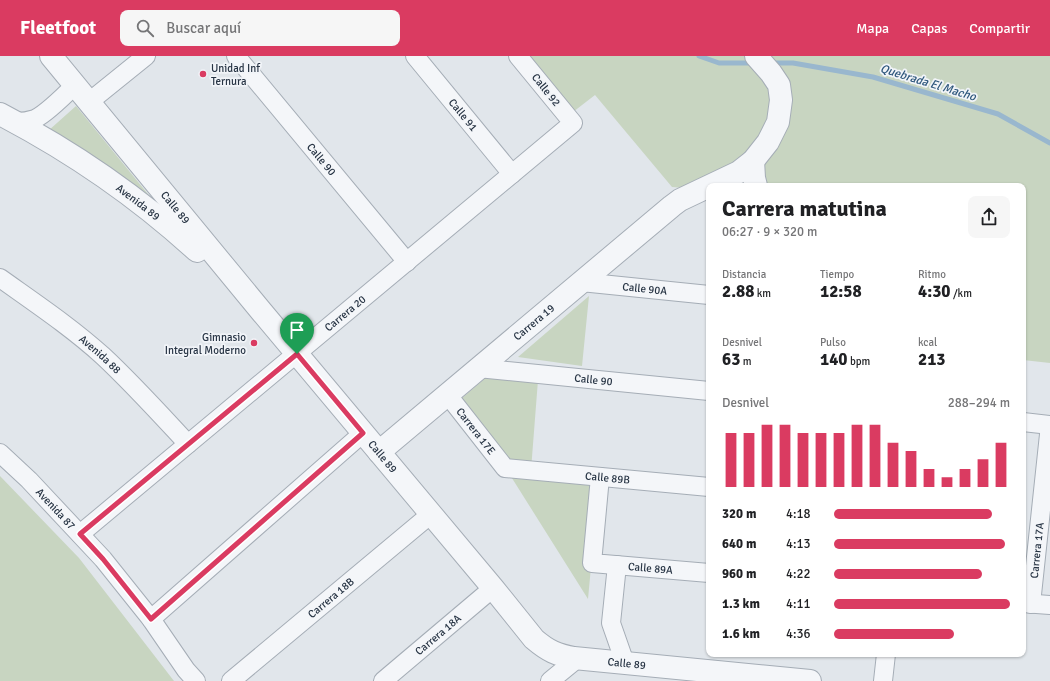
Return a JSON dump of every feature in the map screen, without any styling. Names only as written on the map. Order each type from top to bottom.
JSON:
[{"type":"street","name":"Calle 89","points":[[51,56],[378,452],[493,588],[534,640],[549,651],[556,654],[625,663],[676,674],[810,681]]},
{"type":"street","points":[[89,102],[146,56]]},
{"type":"street","name":"Calle 90","points":[[236,56],[407,262]]},
{"type":"street","name":"Calle 91","points":[[415,56],[512,174]]},
{"type":"street","name":"Calle 92","points":[[518,56],[573,123]]},
{"type":"street","name":"Carrera 19","points":[[721,183],[753,161],[768,142],[778,122],[781,100],[779,85],[756,56]]},
{"type":"street","points":[[8,118],[28,121],[35,119],[75,86]]},
{"type":"street","name":"Avenida 89","points":[[8,118],[61,149],[104,177],[146,208],[186,240],[261,311]]},
{"type":"street","name":"Carrera 20","points":[[80,534],[573,123]]},
{"type":"street","points":[[753,161],[755,183]]},
{"type":"street","name":"Carrera 19","points":[[378,452],[672,206],[680,200],[700,196]]},
{"type":"street","name":"Avenida 88","points":[[0,278],[39,305],[102,356],[142,395],[188,444]]},
{"type":"street","name":"Calle 90A","points":[[581,282],[706,295]]},
{"type":"street","name":"Calle 90","points":[[478,368],[706,391]]},
{"type":"street","name":"Carrera 17E","points":[[447,394],[505,468]]},
{"type":"street","points":[[1026,422],[1050,425]]},
{"type":"street","name":"Carrera 17A","points":[[1027,603],[1050,425]]},
{"type":"street","points":[[151,619],[363,433]]},
{"type":"street","name":"Avenida 87","points":[[0,453],[29,480],[103,559],[151,619],[186,670],[196,681]]},
{"type":"street","name":"Calle 89B","points":[[505,468],[706,487]]},
{"type":"street","name":"Calle 89A","points":[[600,477],[592,562],[706,574]]},
{"type":"street","name":"Carrera 18B","points":[[231,681],[431,514]]},
{"type":"street","points":[[617,565],[611,623],[625,663]]},
{"type":"street","name":"Carrera 18A","points":[[383,681],[493,588]]},
{"type":"street","points":[[1027,603],[1050,605]]},
{"type":"street","points":[[883,681],[886,657]]},
{"type":"street","points":[[550,681],[578,658]]},
{"type":"green space","points":[[527,56],[1050,56],[1050,363],[1026,360],[1026,183],[706,183],[706,190],[672,187],[595,95],[573,112]]},
{"type":"green space","points":[[76,106],[152,199],[48,131]]},
{"type":"green space","points":[[589,296],[582,366],[518,357]]},
{"type":"green space","points":[[490,374],[538,380],[531,470],[505,468],[455,404]]},
{"type":"green space","points":[[510,475],[599,482],[588,599]]},
{"type":"green space","points":[[0,476],[79,558],[174,681],[0,681]]},
{"type":"waterway","name":"Quebrada El Macho","points":[[699,56],[719,63],[753,63]]},
{"type":"waterway","name":"Quebrada El Macho","points":[[771,63],[793,63],[873,77],[998,114],[1050,143]]},
{"type":"place","name":"Unidad Inf Ternura","points":[[203,74]]},
{"type":"place","name":"Gimnasio Integral Moderno","points":[[254,343]]},
{"type":"route","points":[[297,354],[363,433],[151,619],[103,559],[80,534],[297,354]]}]
